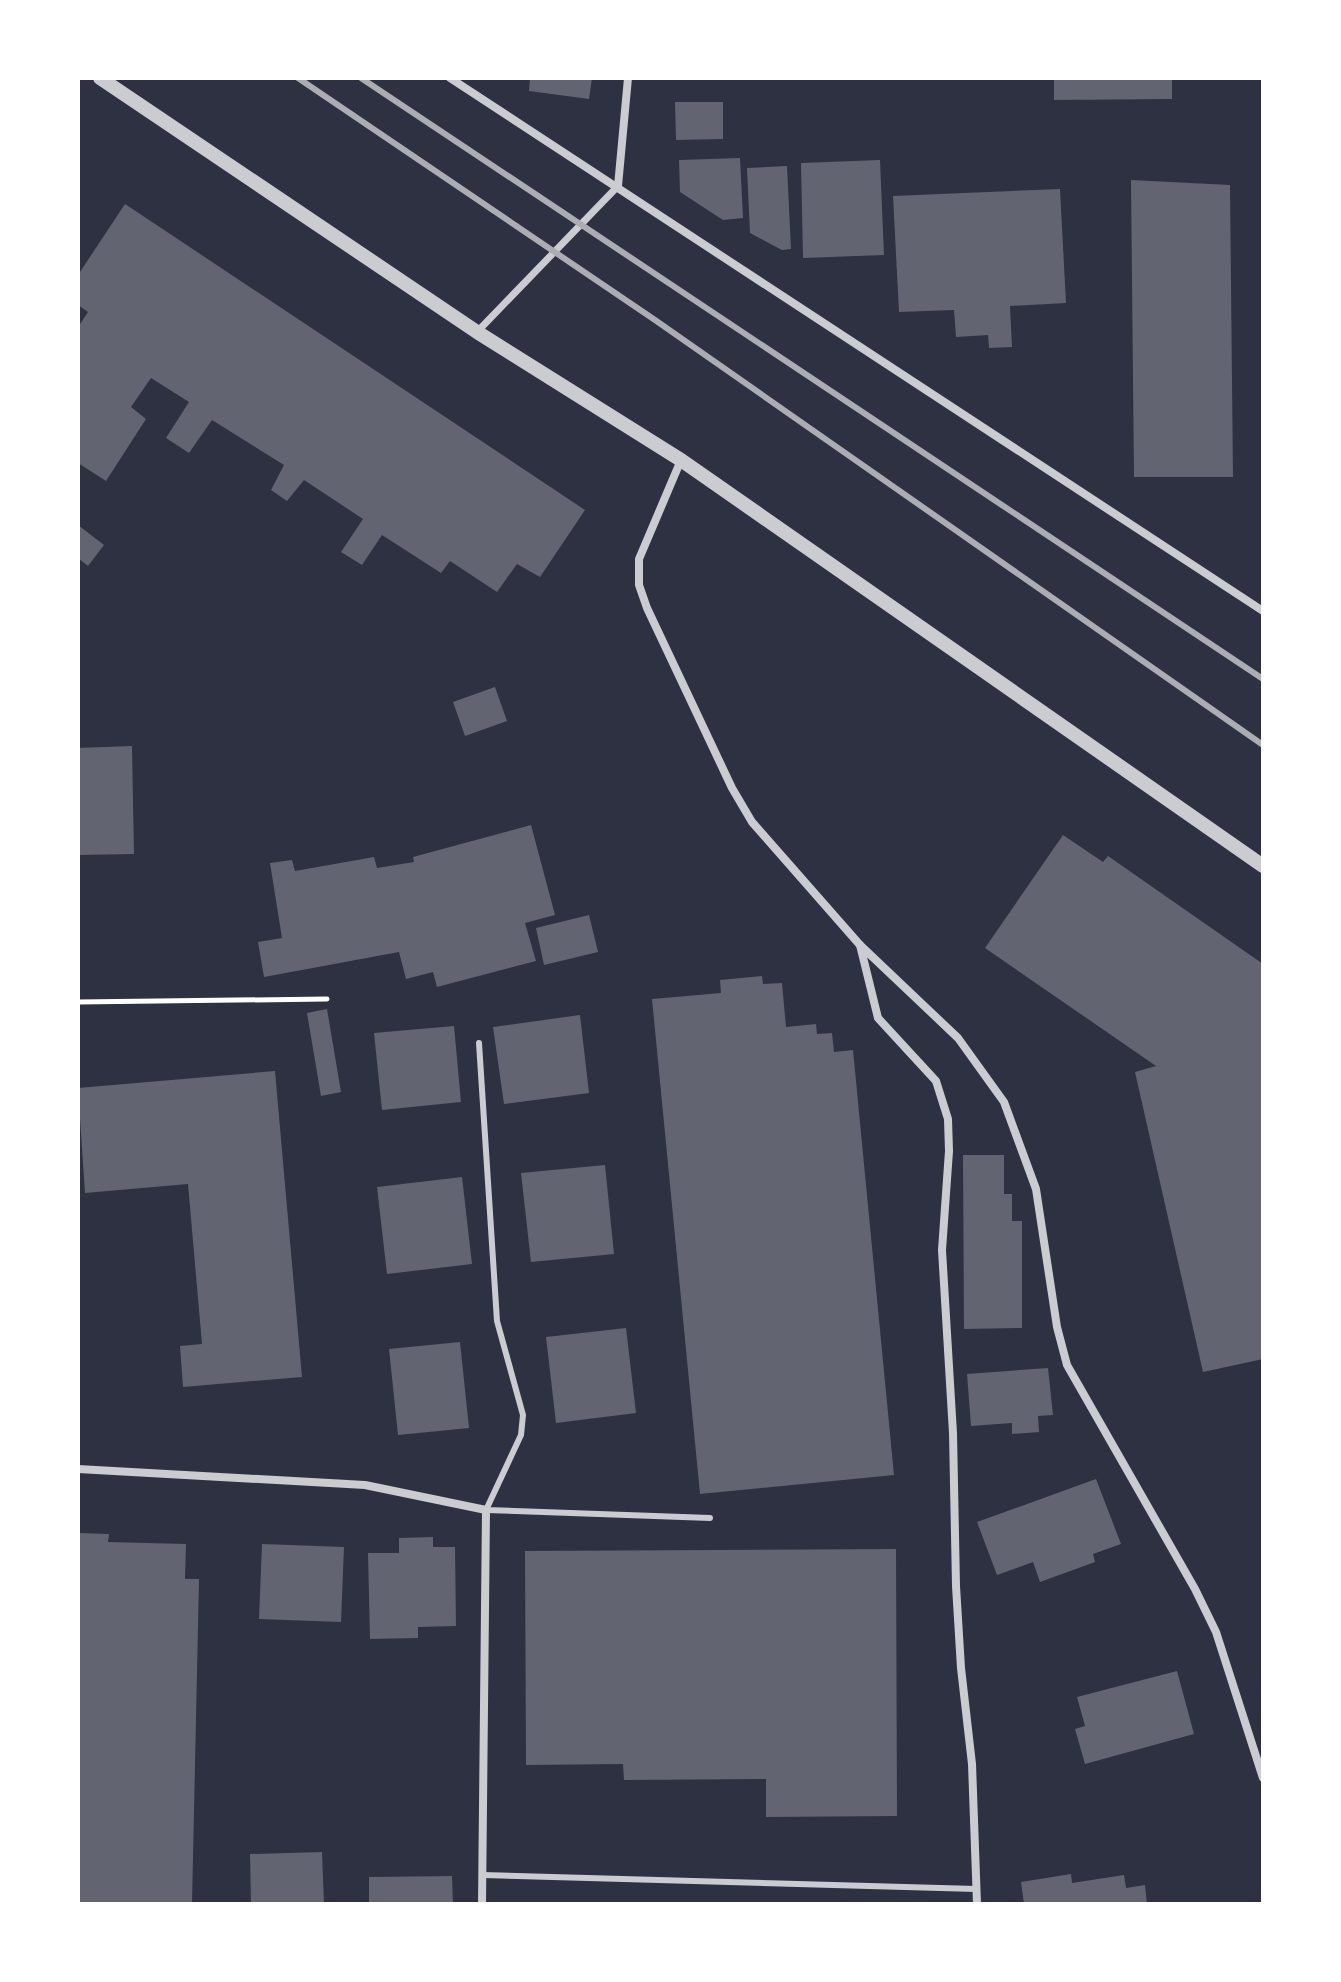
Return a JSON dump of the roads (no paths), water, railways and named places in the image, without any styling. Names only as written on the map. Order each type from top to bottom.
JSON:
[{"type":"street","points":[[100,78],[477,332],[681,460],[1263,866]]},
{"type":"street","points":[[450,78],[1263,611]]},
{"type":"street","points":[[477,332],[618,186],[628,78]]},
{"type":"street","points":[[681,460],[639,559],[639,585],[647,608],[732,788],[752,822],[860,945],[958,1038],[1004,1102],[1036,1189],[1057,1327],[1067,1365],[1195,1589],[1216,1632],[1263,1778]]},
{"type":"street","points":[[860,945],[878,1018],[936,1081],[948,1119],[949,1151],[942,1250],[953,1433],[956,1586],[972,1764],[977,1904]]},
{"type":"street","points":[[78,1469],[365,1485],[486,1510],[482,1904]]},
{"type":"lane","points":[[479,1043],[497,1321],[523,1415],[521,1435],[486,1510],[710,1518]]},
{"type":"lane","points":[[483,1875],[976,1889]]},
{"type":"railway","points":[[298,78],[655,320],[1263,745]]},
{"type":"railway","points":[[361,78],[1263,679]]}]
